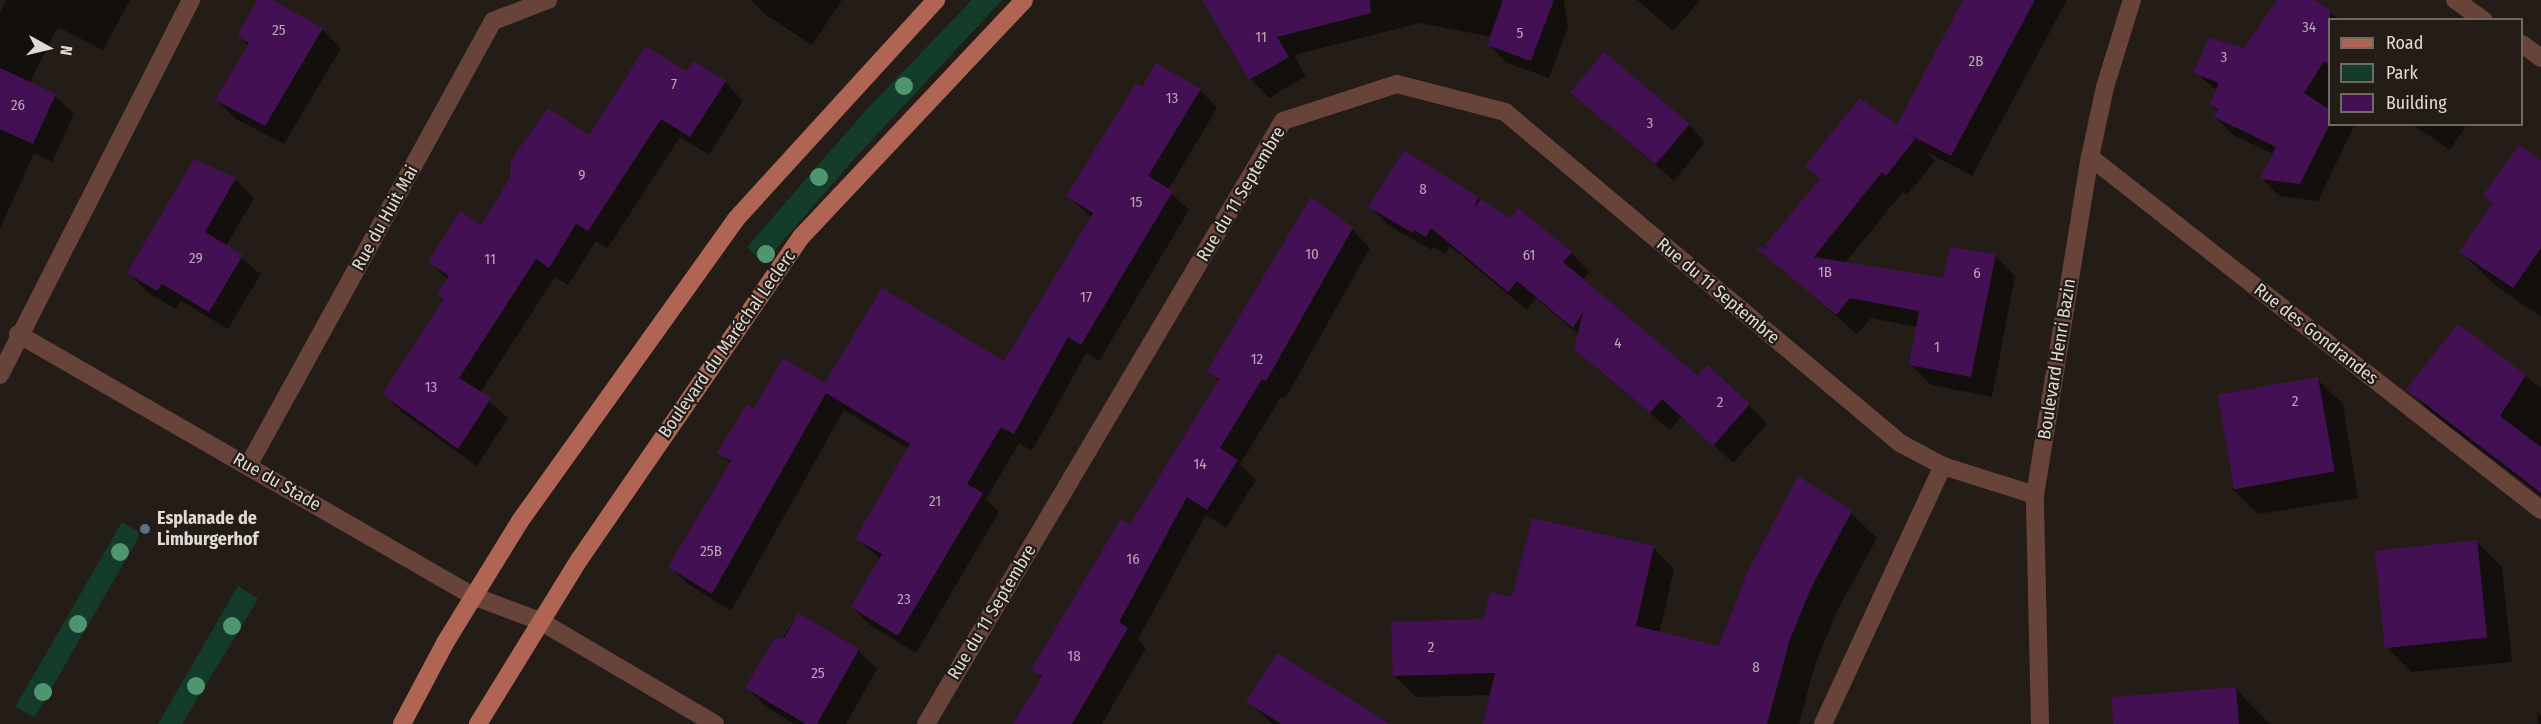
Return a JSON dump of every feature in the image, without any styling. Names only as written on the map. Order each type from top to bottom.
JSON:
[{"type":"main road","points":[[402,724],[473,596],[520,521],[736,219],[936,0]]},
{"type":"main road","name":"Boulevard du Maréchal Leclerc","points":[[478,724],[540,621],[801,237],[1024,0]]},
{"type":"street","points":[[0,375],[18,334],[191,0]]},
{"type":"street","name":"Rue du Huit Mai","points":[[248,466],[493,21],[548,0]]},
{"type":"street","name":"Boulevard Henri Bazin","points":[[2040,724],[2035,495],[2090,158],[2105,87],[2132,0]]},
{"type":"street","points":[[2455,0],[2481,18]]},
{"type":"street","points":[[2523,45],[2541,58]]},
{"type":"street","name":"Rue du 11 Septembre","points":[[926,724],[1283,122],[1397,84],[1505,112],[1900,443],[1943,466],[2035,495]]},
{"type":"street","name":"Rue des Gondrandes","points":[[2090,158],[2541,510]]},
{"type":"street","name":"Rue du Stade","points":[[18,334],[473,596],[540,621]]},
{"type":"street","points":[[1822,724],[1943,466]]},
{"type":"street","points":[[540,621],[715,724]]},
{"type":"green space","points":[[972,0],[1002,0],[855,158],[763,264],[747,247],[867,109]]},
{"type":"green space","points":[[122,522],[141,533],[35,717],[16,706]]},
{"type":"green space","points":[[238,586],[258,599],[182,724],[158,724]]},
{"type":"building","points":[[257,0],[272,0],[323,28],[265,126],[215,100],[249,43],[237,36]]},
{"type":"building","points":[[1202,0],[1370,0],[1371,13],[1277,37],[1289,57],[1249,80]]},
{"type":"building","points":[[1503,0],[1554,0],[1531,61],[1487,45]]},
{"type":"building","points":[[1963,0],[2035,0],[1951,156],[1906,133],[1915,139],[1886,176],[1882,172],[1814,257],[1943,278],[1950,247],[1996,254],[1971,377],[1909,365],[1919,311],[1850,298],[1836,315],[1755,247],[1769,249],[1765,245],[1820,179],[1805,166],[1860,98],[1897,125]]},
{"type":"building","points":[[2277,0],[2314,0],[2330,10],[2328,64],[2324,61],[2304,93],[2328,109],[2329,126],[2300,184],[2260,179],[2276,147],[2214,117],[2218,109],[2209,105],[2219,83],[2193,73],[2209,38],[2244,48]]},
{"type":"building","points":[[646,46],[686,71],[693,61],[726,81],[690,137],[661,119],[588,231],[576,224],[549,268],[536,259],[459,378],[491,398],[458,449],[382,394],[444,299],[437,294],[449,276],[428,262],[460,211],[481,225],[510,178],[511,160],[548,108],[589,135]]},
{"type":"building","points":[[1604,52],[1690,124],[1656,165],[1570,93]]},
{"type":"building","points":[[1156,63],[1201,89],[1148,176],[1173,191],[1081,345],[1068,337],[1014,434],[1001,427],[967,484],[983,493],[898,636],[851,607],[882,554],[855,539],[910,444],[826,393],[712,594],[668,567],[731,461],[717,453],[747,404],[754,408],[783,358],[825,383],[882,288],[1004,361],[1093,213],[1066,196],[1136,83],[1142,87]]},
{"type":"building","points":[[0,68],[56,94],[33,144],[0,129]]},
{"type":"building","points":[[2519,145],[2541,161],[2541,248],[2513,288],[2459,252],[2493,203],[2483,195]]},
{"type":"building","points":[[1404,150],[1478,197],[1474,208],[1481,199],[1510,218],[1518,208],[1572,252],[1563,262],[1698,376],[1707,365],[1750,404],[1713,446],[1662,399],[1650,413],[1574,349],[1583,312],[1573,328],[1517,281],[1508,292],[1431,228],[1426,237],[1414,230],[1413,233],[1368,207]]},
{"type":"building","points":[[194,159],[236,178],[205,232],[243,255],[209,312],[162,284],[157,291],[127,273]]},
{"type":"building","points":[[1311,197],[1353,228],[1266,381],[1262,379],[1220,448],[1238,460],[1207,510],[1187,497],[1119,622],[1128,628],[1072,724],[1013,724],[1042,676],[1031,670],[1121,519],[1130,525],[1219,379],[1207,371]]},
{"type":"building","points":[[2458,324],[2526,375],[2500,416],[2541,447],[2541,493],[2406,389]]},
{"type":"building","points":[[2318,377],[2335,472],[2234,489],[2218,395]]},
{"type":"building","points":[[1798,476],[1852,511],[1812,586],[1790,639],[1767,724],[1483,724],[1495,673],[1393,676],[1391,622],[1483,619],[1490,592],[1512,597],[1532,518],[1654,546],[1636,626],[1719,646],[1747,573]]},
{"type":"building","points":[[2477,540],[2487,637],[2385,648],[2375,551]]},
{"type":"building","points":[[798,613],[859,649],[817,724],[806,724],[745,688],[774,639],[785,637]]},
{"type":"building","points":[[1277,653],[1390,724],[1281,724],[1246,702]]},
{"type":"building","points":[[2236,687],[2239,724],[2113,724],[2112,697]]},
{"type":"place","name":"Esplanade de Limburgerhof","points":[[145,529]]}]
